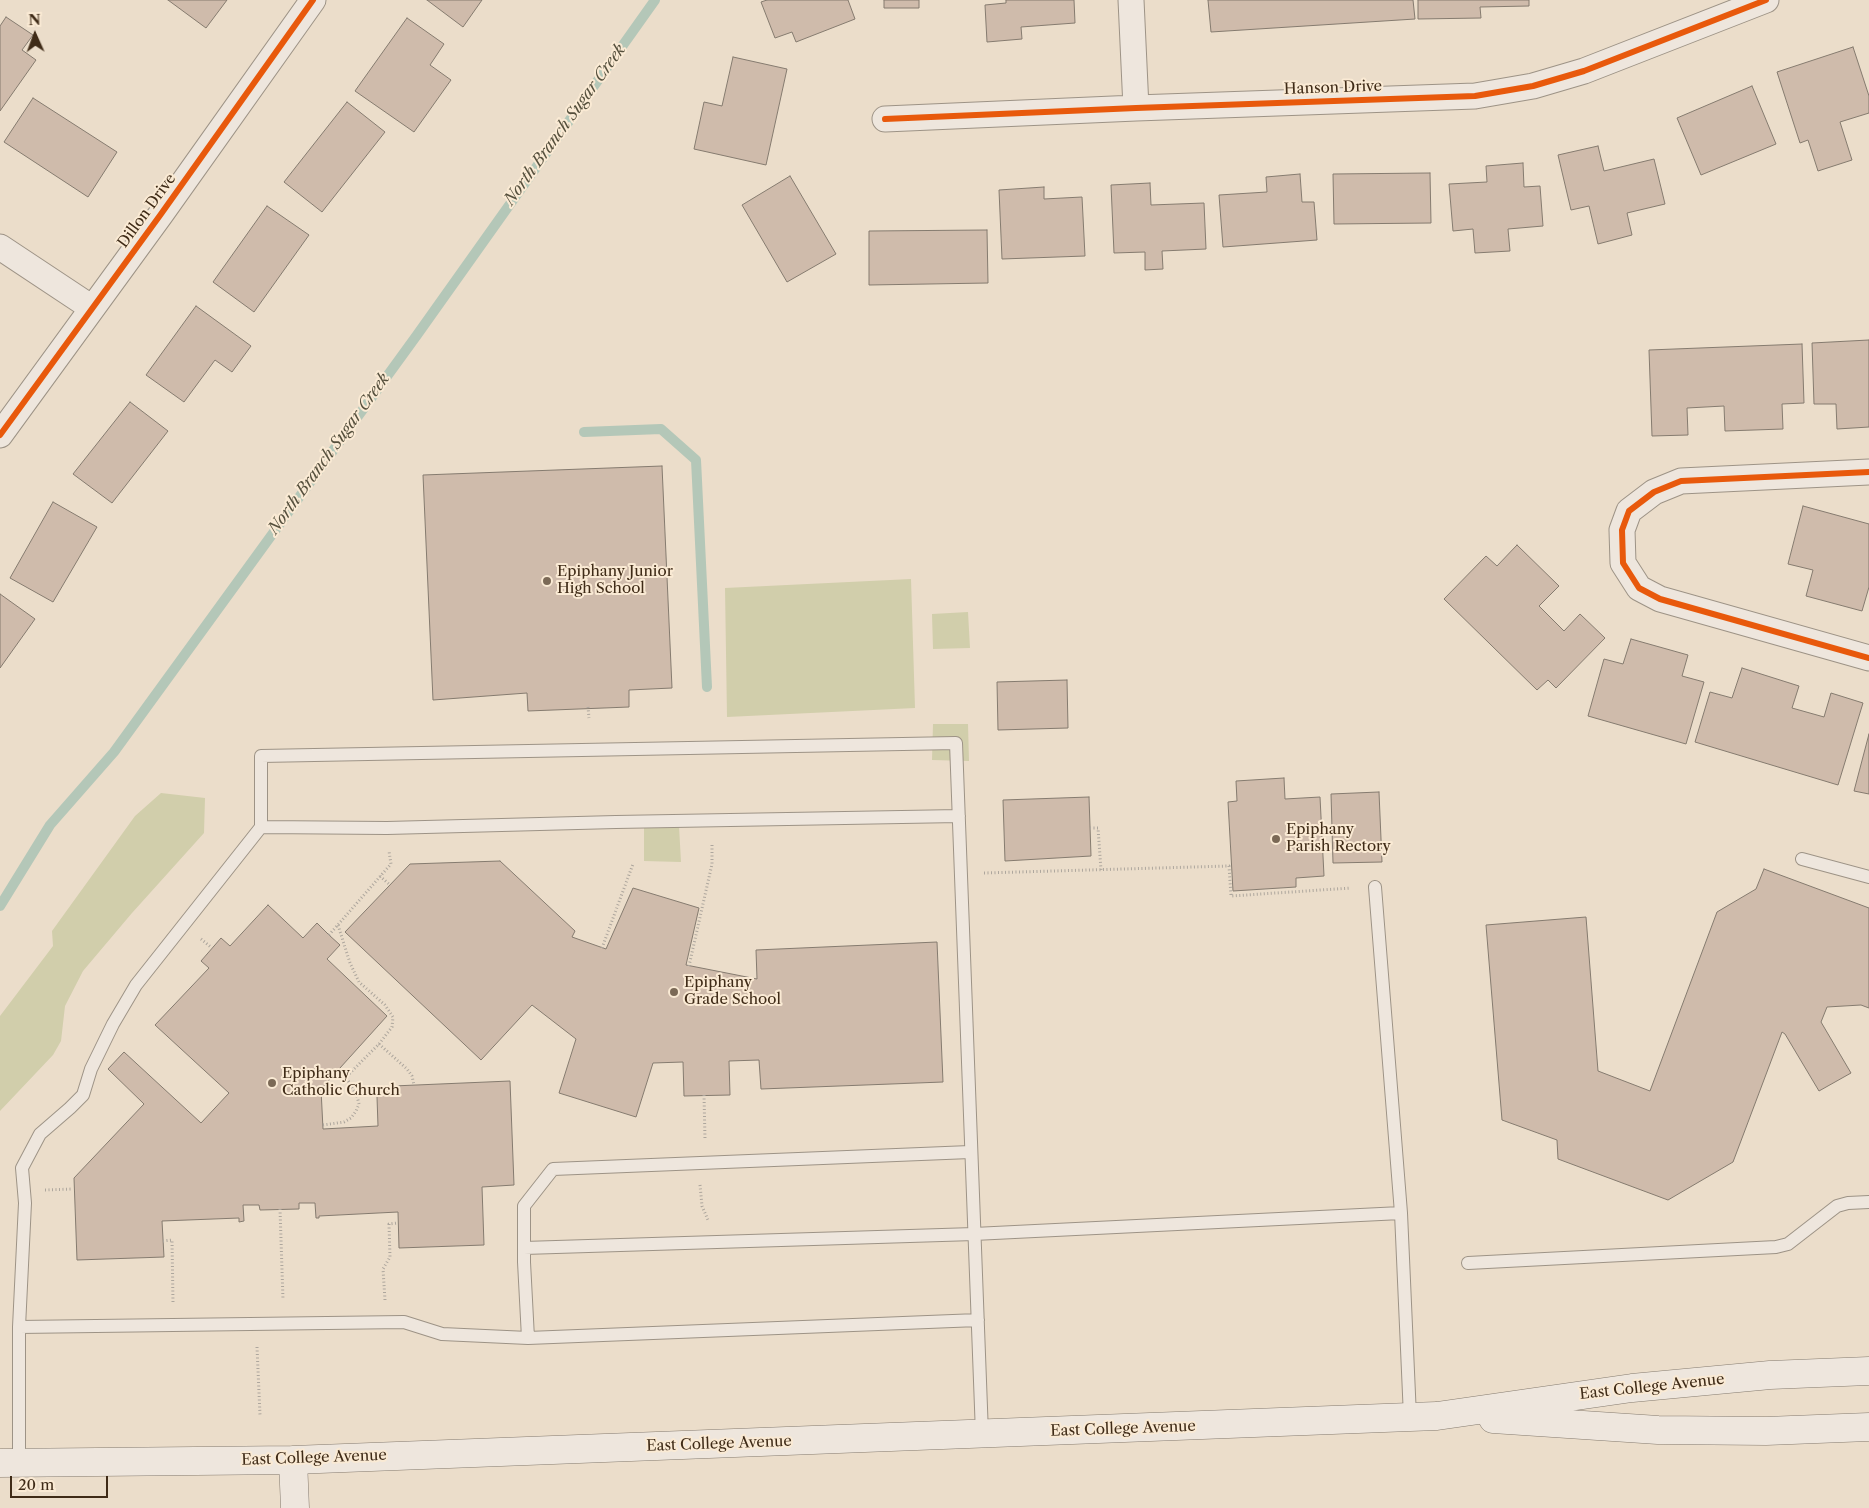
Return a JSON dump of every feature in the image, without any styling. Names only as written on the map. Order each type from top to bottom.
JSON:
[{"type":"main road","name":"East College Avenue","points":[[1437,1416],[1632,1388],[1770,1375],[1869,1371]]},
{"type":"main road","name":"East College Avenue","points":[[9,1463],[293,1460],[1437,1416],[1658,1430],[1766,1431],[1869,1427]]},
{"type":"main road","points":[[293,1460],[295,1508]]},
{"type":"street","name":"Dillon Drive","points":[[0,435],[161,214],[313,0]]},
{"type":"street","points":[[1131,0],[1136,108]]},
{"type":"street","name":"Hanson Drive","points":[[885,119],[1485,94],[1533,86],[1584,71],[1766,0]]},
{"type":"street","points":[[0,247],[92,308]]},
{"type":"street","points":[[1869,472],[1681,481],[1654,492],[1629,511],[1622,530],[1623,564],[1638,588],[1653,596],[1869,658]]},
{"type":"lane","points":[[9,1463],[19,1327],[24,1203],[22,1168],[40,1134],[83,1095],[91,1069],[113,1024],[136,985],[261,827],[261,756],[956,743],[982,1434]]},
{"type":"lane","points":[[261,827],[387,828],[959,816]]},
{"type":"lane","points":[[1802,859],[1869,877]]},
{"type":"lane","points":[[1375,887],[1402,1213],[1410,1417]]},
{"type":"lane","points":[[528,1338],[524,1262],[524,1206],[553,1169],[970,1152]]},
{"type":"lane","points":[[1468,1263],[1776,1247],[1788,1244],[1837,1206],[1848,1203],[1869,1202]]},
{"type":"lane","points":[[524,1248],[974,1234],[1402,1213]]},
{"type":"lane","points":[[19,1327],[404,1322],[442,1334],[528,1338],[978,1320]]},
{"type":"path","points":[[588,707],[589,718]]},
{"type":"path","points":[[1090,828],[1098,828],[1101,870]]},
{"type":"path","points":[[329,935],[390,864]]},
{"type":"path","points":[[602,948],[633,864]]},
{"type":"path","points":[[689,966],[712,864]]},
{"type":"path","points":[[978,874],[1229,866],[1231,896],[1375,887]]},
{"type":"path","points":[[380,876],[390,885]]},
{"type":"path","points":[[338,925],[350,963],[359,982],[385,1005],[392,1017],[392,1027],[379,1044],[346,1078]]},
{"type":"path","points":[[379,1044],[407,1069],[412,1076],[414,1085]]},
{"type":"path","points":[[323,1124],[344,1122],[351,1118],[359,1104],[358,1096],[338,1070]]},
{"type":"path","points":[[702,1206],[700,1162],[706,1135],[704,1095]]},
{"type":"path","points":[[280,1209],[284,1324]]},
{"type":"path","points":[[386,1322],[383,1269],[390,1257],[389,1224],[398,1223]]},
{"type":"path","points":[[163,1241],[172,1240],[174,1325]]},
{"type":"path","points":[[256,1324],[260,1415]]},
{"type":"shaded area","points":[[911,579],[915,708],[727,717],[725,588]]},
{"type":"shaded area","points":[[968,612],[970,648],[933,649],[932,614]]},
{"type":"shaded area","points":[[933,724],[968,724],[969,761],[932,760]]},
{"type":"shaded area","points":[[161,793],[205,798],[204,833],[83,971],[65,1006],[61,1041],[53,1055],[0,1111],[0,1016],[53,946],[52,931],[135,816]]},
{"type":"shaded area","points":[[644,826],[679,826],[681,862],[644,861]]},
{"type":"building","points":[[168,0],[227,0],[206,28]]},
{"type":"building","points":[[427,0],[482,0],[463,27]]},
{"type":"building","points":[[767,0],[848,0],[855,19],[796,42],[792,32],[775,38],[761,2]]},
{"type":"building","points":[[884,0],[919,0],[919,8],[884,8]]},
{"type":"building","points":[[1006,0],[1074,0],[1075,23],[1021,27],[1022,39],[987,42],[985,5],[1006,3]]},
{"type":"building","points":[[1208,0],[1413,0],[1415,19],[1211,32]]},
{"type":"building","points":[[1418,0],[1529,0],[1529,6],[1480,7],[1481,18],[1418,19]]},
{"type":"building","points":[[6,17],[33,35],[22,50],[36,60],[0,111],[0,26]]},
{"type":"building","points":[[407,18],[444,44],[430,65],[451,80],[414,132],[355,91]]},
{"type":"building","points":[[1853,47],[1869,96],[1869,113],[1840,122],[1852,160],[1818,171],[1808,140],[1800,143],[1777,72]]},
{"type":"building","points":[[733,57],[787,69],[766,165],[694,149],[704,102],[722,106]]},
{"type":"building","points":[[1752,86],[1776,144],[1701,175],[1677,118]]},
{"type":"building","points":[[33,98],[117,152],[88,197],[4,142]]},
{"type":"building","points":[[347,102],[385,132],[322,212],[284,182]]},
{"type":"building","points":[[1598,146],[1604,171],[1654,159],[1665,204],[1627,213],[1632,235],[1598,244],[1589,206],[1571,210],[1558,155]]},
{"type":"building","points":[[1523,163],[1524,187],[1540,186],[1543,226],[1508,229],[1510,251],[1475,253],[1473,229],[1453,231],[1449,184],[1487,182],[1486,166]]},
{"type":"building","points":[[1430,173],[1431,223],[1334,224],[1333,174]]},
{"type":"building","points":[[1300,174],[1302,202],[1314,202],[1317,240],[1223,247],[1219,195],[1267,192],[1266,177]]},
{"type":"building","points":[[790,176],[836,254],[787,282],[742,205]]},
{"type":"building","points":[[1150,183],[1151,205],[1204,203],[1206,249],[1162,251],[1163,269],[1145,270],[1145,252],[1114,253],[1111,185]]},
{"type":"building","points":[[1044,187],[1044,199],[1082,197],[1085,256],[1002,259],[999,190]]},
{"type":"building","points":[[267,206],[309,235],[254,312],[213,282]]},
{"type":"building","points":[[987,230],[988,283],[869,285],[869,231]]},
{"type":"building","points":[[196,306],[251,346],[232,372],[215,360],[184,402],[146,375]]},
{"type":"building","points":[[1869,340],[1869,427],[1837,429],[1836,404],[1814,404],[1812,343]]},
{"type":"building","points":[[1802,344],[1804,403],[1782,404],[1783,429],[1725,431],[1724,406],[1687,408],[1688,435],[1652,436],[1649,350]]},
{"type":"building","points":[[130,402],[168,431],[112,503],[73,474]]},
{"type":"building","name":"Epiphany Junior High School","points":[[662,466],[672,688],[629,690],[629,707],[528,711],[527,693],[433,700],[423,475]]},
{"type":"building","points":[[53,502],[97,527],[53,602],[10,578]]},
{"type":"building","points":[[1803,506],[1869,524],[1869,587],[1862,611],[1806,596],[1813,570],[1788,564]]},
{"type":"building","points":[[1517,545],[1559,586],[1539,606],[1564,631],[1580,614],[1605,638],[1556,688],[1548,680],[1537,690],[1444,599],[1486,556],[1497,566]]},
{"type":"building","points":[[0,594],[35,619],[0,668]]},
{"type":"building","points":[[1631,639],[1688,655],[1682,676],[1704,682],[1686,744],[1588,716],[1604,659],[1623,664]]},
{"type":"building","points":[[1742,668],[1799,686],[1792,708],[1824,717],[1831,693],[1863,703],[1838,785],[1695,742],[1710,692],[1732,698]]},
{"type":"building","points":[[1067,680],[1068,728],[998,730],[997,682]]},
{"type":"building","points":[[1869,734],[1869,794],[1854,791]]},
{"type":"building","name":"Epiphany Parish Rectory","points":[[1284,778],[1285,799],[1320,797],[1324,876],[1296,878],[1296,887],[1233,891],[1228,802],[1237,801],[1236,781]]},
{"type":"building","points":[[1379,792],[1382,862],[1333,863],[1331,794]]},
{"type":"building","points":[[1089,797],[1091,856],[1005,861],[1003,800]]},
{"type":"building","name":"Epiphany Grade School","points":[[500,861],[575,931],[572,937],[606,949],[633,888],[699,908],[686,965],[757,979],[756,950],[937,942],[943,1082],[761,1089],[759,1060],[729,1061],[730,1095],[684,1096],[683,1062],[653,1063],[636,1117],[559,1093],[576,1039],[532,1005],[481,1060],[345,932],[410,864]]},
{"type":"building","points":[[1764,869],[1869,908],[1869,1008],[1861,1005],[1827,1007],[1821,1022],[1851,1073],[1819,1091],[1782,1032],[1733,1162],[1668,1200],[1558,1159],[1557,1140],[1502,1120],[1486,925],[1586,917],[1598,1071],[1650,1091],[1717,912],[1756,889]]},
{"type":"building","name":"Epiphany Catholic Church","points":[[268,905],[303,938],[317,923],[340,945],[327,959],[387,1016],[321,1089],[323,1129],[378,1126],[377,1097],[384,1089],[393,1089],[393,1086],[510,1081],[514,1185],[482,1187],[484,1245],[399,1248],[398,1212],[319,1216],[319,1218],[316,1218],[315,1203],[299,1203],[299,1209],[260,1210],[259,1205],[243,1205],[244,1221],[239,1222],[239,1218],[162,1221],[164,1257],[77,1260],[74,1178],[144,1104],[108,1069],[124,1052],[201,1123],[229,1093],[155,1025],[209,968],[201,961],[221,938],[230,946]]},
{"type":"waterway","name":"North Branch Sugar Creek","points":[[0,906],[50,825],[114,752],[417,335],[655,0]]},
{"type":"waterway","points":[[584,432],[661,429],[696,460],[707,687]]},
{"type":"cycle path","points":[[0,435],[161,214],[313,0]]},
{"type":"cycle path","points":[[885,119],[1475,96],[1533,86],[1584,71],[1766,0]]},
{"type":"cycle path","points":[[1869,472],[1681,481],[1654,492],[1629,511],[1622,530],[1623,563],[1639,588],[1660,599],[1869,658]]},
{"type":"place","name":"Epiphany Junior High School","points":[[547,581]]},
{"type":"place","name":"Epiphany Parish Rectory","points":[[1276,839]]},
{"type":"place","name":"Epiphany Grade School","points":[[674,992]]},
{"type":"place","name":"Epiphany Catholic Church","points":[[272,1083]]}]
